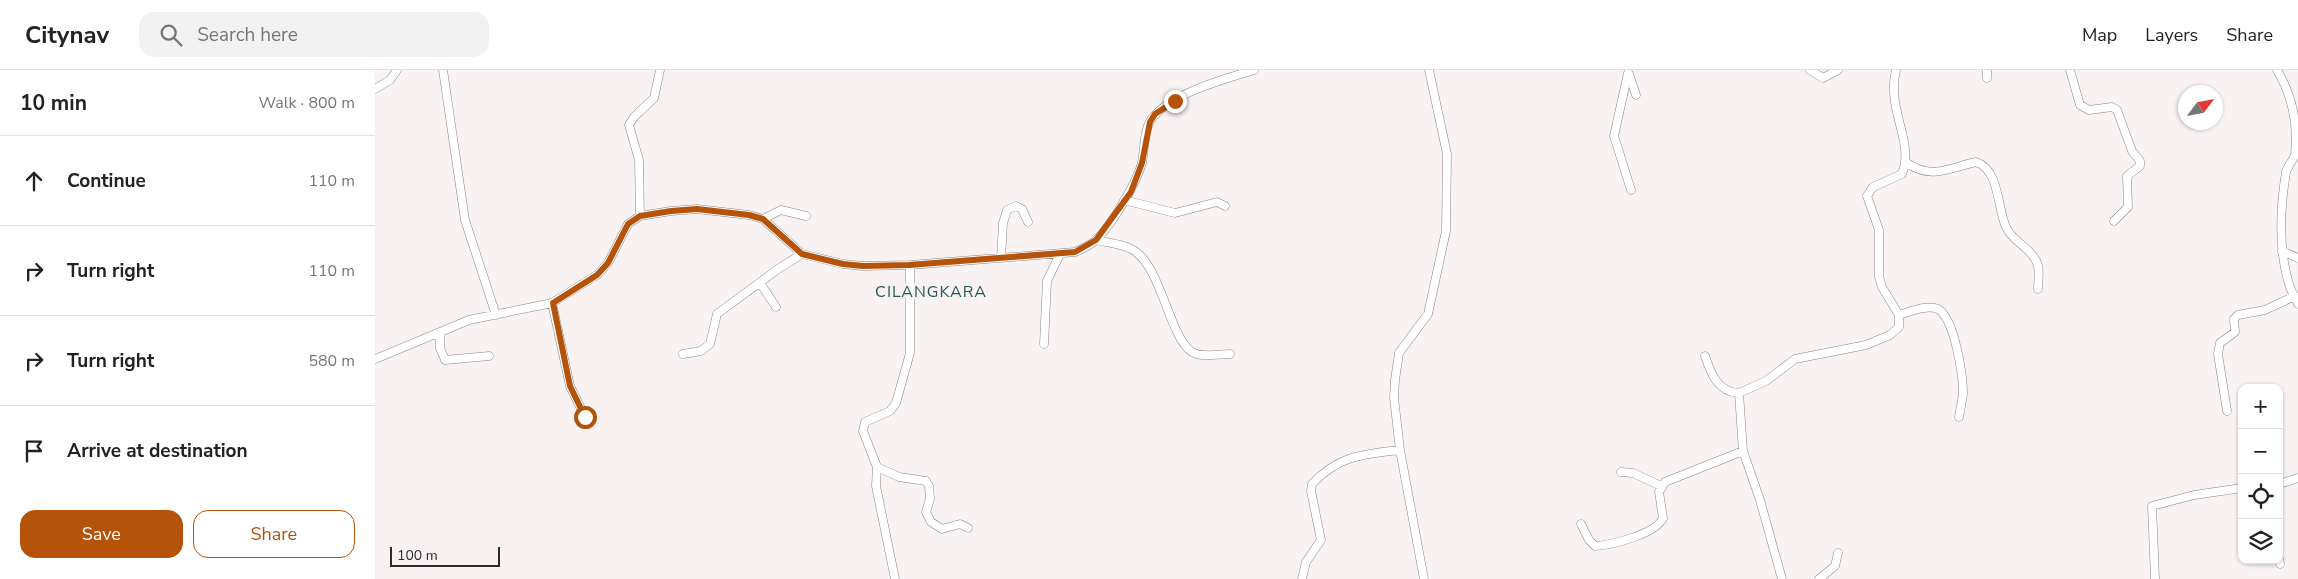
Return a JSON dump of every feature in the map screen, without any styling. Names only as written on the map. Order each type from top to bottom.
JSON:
[{"type":"street","points":[[375,89],[390,80],[397,70]]},
{"type":"street","points":[[443,70],[465,220],[496,315]]},
{"type":"street","points":[[640,216],[639,160],[629,125],[633,117],[654,98],[660,70]]},
{"type":"street","points":[[375,359],[469,320],[553,303],[597,275],[608,263],[623,230],[640,216],[671,211],[697,209],[730,211],[763,219],[802,254],[857,266],[909,265],[1075,252],[1096,240],[1131,192],[1142,163],[1150,122],[1155,114],[1175,101],[1214,82],[1254,70]]},
{"type":"street","points":[[1423,579],[1395,415],[1395,380],[1397,362],[1408,339],[1428,314],[1448,220],[1447,154],[1429,70]]},
{"type":"street","points":[[1810,70],[1823,78],[1838,70]]},
{"type":"street","points":[[1705,356],[1711,375],[1720,385],[1729,392],[1739,393],[1766,381],[1795,359],[1853,348],[1880,340],[1899,327],[1899,315],[1881,287],[1879,277],[1879,230],[1867,196],[1873,188],[1902,174],[1907,162],[1906,150],[1894,106],[1893,83],[1896,70]]},
{"type":"street","points":[[2070,70],[2080,105],[2089,110],[2111,107],[2117,110],[2133,151],[2140,161],[2140,166],[2130,171],[2127,176],[2128,207],[2114,220]]},
{"type":"street","points":[[2277,70],[2293,101],[2296,117],[2296,156],[2287,170],[2282,251],[2290,289],[2298,304]]},
{"type":"street","points":[[1628,72],[1636,96]]},
{"type":"street","points":[[1628,72],[1614,136],[1631,190]]},
{"type":"street","points":[[1907,162],[1918,170],[1931,172],[1976,162],[1987,170],[1997,192],[2006,228],[2036,259],[2039,271],[2038,289]]},
{"type":"street","points":[[1124,200],[1175,213],[1217,202],[1225,206]]},
{"type":"street","points":[[1001,258],[1003,223],[1007,210],[1016,206],[1022,209],[1028,222]]},
{"type":"street","points":[[763,219],[781,210],[807,216]]},
{"type":"street","points":[[1096,240],[1138,253],[1149,270],[1175,326],[1190,352],[1203,355],[1230,354]]},
{"type":"street","points":[[2282,251],[2298,258]]},
{"type":"street","points":[[683,354],[701,351],[710,344],[717,314],[802,254]]},
{"type":"street","points":[[1045,344],[1047,280],[1060,254]]},
{"type":"street","points":[[895,579],[876,486],[877,467],[866,439],[864,424],[870,419],[890,411],[896,403],[910,352],[909,265]]},
{"type":"street","points":[[760,282],[777,307]]},
{"type":"street","points":[[2227,411],[2218,354],[2221,343],[2235,332],[2234,319],[2238,315],[2277,306],[2295,296]]},
{"type":"street","points":[[553,303],[570,386],[585,417]]},
{"type":"street","points":[[1899,315],[1926,308],[1938,310],[1943,314],[1951,329],[1961,373],[1963,395],[1959,417]]},
{"type":"street","points":[[440,332],[441,348],[445,360],[489,356]]},
{"type":"street","points":[[1739,393],[1743,451],[1760,500],[1782,579]]},
{"type":"street","points":[[1302,579],[1306,562],[1321,540],[1311,491],[1312,484],[1339,463],[1353,456],[1400,450]]},
{"type":"street","points":[[1581,524],[1589,540],[1595,546],[1613,544],[1646,531],[1659,524],[1663,518],[1659,492],[1665,482],[1743,451]]},
{"type":"street","points":[[877,467],[899,477],[926,480],[930,499],[926,512],[928,518],[937,527],[945,529],[960,524],[968,528]]},
{"type":"street","points":[[1621,472],[1633,473],[1661,486]]},
{"type":"street","points":[[2283,483],[2298,478]]},
{"type":"street","points":[[2155,579],[2152,506],[2204,493],[2238,489]]},
{"type":"street","points":[[1819,579],[1835,566],[1838,553]]},
{"type":"district","name":"CILANGKARA","points":[[931,292]]},
{"type":"route","points":[[585,417],[570,386],[553,303],[597,275],[608,263],[623,230],[640,216],[697,209],[730,211],[749,215],[763,219],[802,254],[843,264],[863,266],[909,265],[1075,252],[1096,240],[1131,192],[1142,163],[1150,122],[1155,114],[1175,101]]}]
